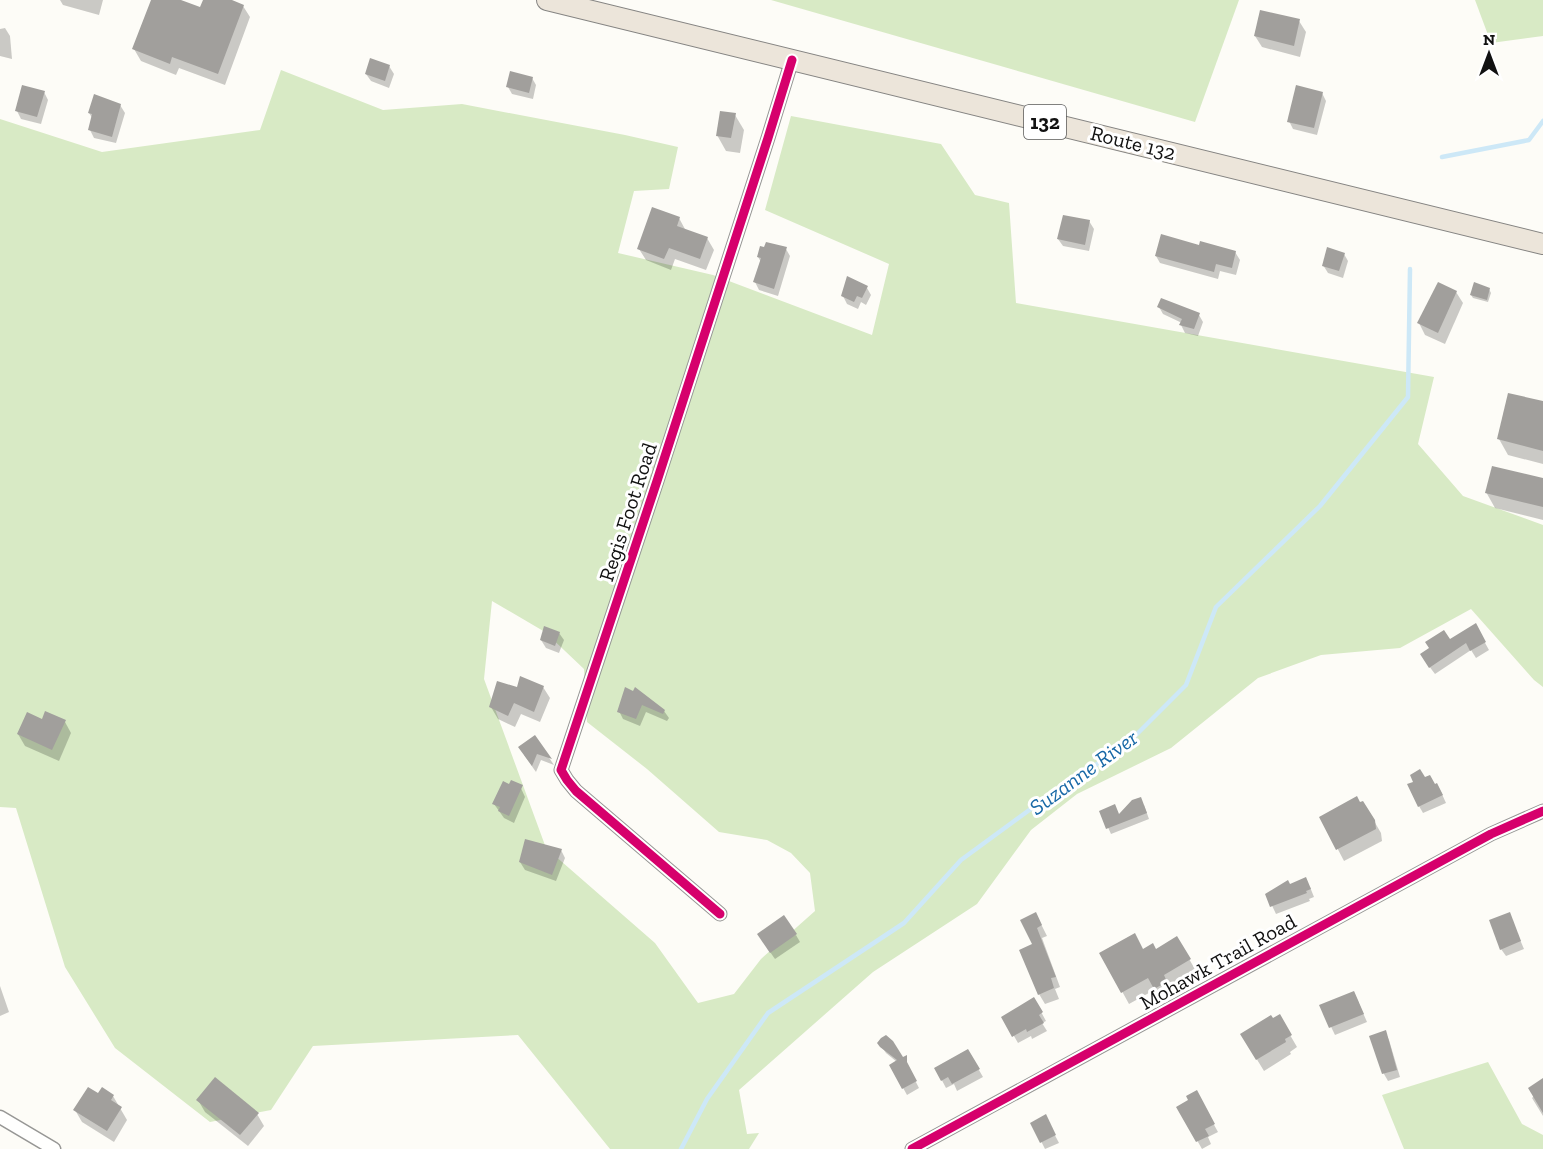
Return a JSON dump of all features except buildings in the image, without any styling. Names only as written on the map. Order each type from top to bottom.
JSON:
[{"type":"highway","name":"Route 132","points":[[547,0],[1543,244]]},
{"type":"street","name":"Regis Foot Road","points":[[720,914],[576,791],[561,770],[657,481],[792,60]]},
{"type":"street","name":"Mohawk Trail Road","points":[[912,1149],[1480,840],[1543,811]]},
{"type":"street","points":[[0,1117],[54,1149]]},
{"type":"green space","points":[[771,0],[1239,0],[1195,122]]},
{"type":"green space","points":[[1475,0],[1543,0],[1543,36],[1491,43]]},
{"type":"green space","points":[[281,70],[383,110],[462,104],[678,147],[669,189],[634,191],[618,253],[713,275],[872,335],[889,264],[765,210],[791,116],[941,144],[975,195],[1009,203],[1016,303],[1434,377],[1418,444],[1463,496],[1543,525],[1543,687],[1534,680],[1471,609],[1400,648],[1321,655],[1258,678],[1171,748],[1077,794],[1031,830],[977,904],[873,972],[739,1090],[747,1134],[759,1133],[749,1149],[610,1149],[518,1035],[313,1046],[271,1110],[210,1122],[115,1048],[65,967],[16,808],[0,807],[0,119],[102,152],[260,130]],"holes":[[[492,601],[545,632],[584,669],[587,722],[647,769],[719,832],[767,840],[791,853],[810,873],[815,911],[761,959],[734,994],[698,1003],[655,943],[546,848],[484,679]]]},
{"type":"green space","points":[[1488,1062],[1522,1124],[1543,1135],[1543,1149],[1404,1149],[1382,1095]]},
{"type":"waterway","name":"Suzanne River","points":[[1442,157],[1529,140],[1543,121]]},
{"type":"waterway","name":"Suzanne River","points":[[681,1149],[707,1099],[768,1013],[904,923],[961,860],[1073,778],[1121,750],[1186,685],[1216,607],[1320,506],[1408,397],[1410,269]]},
{"type":"cycle path","points":[[720,914],[576,791],[561,770],[657,481],[792,60]]},
{"type":"cycle path","points":[[912,1149],[1491,834],[1543,811]]}]
